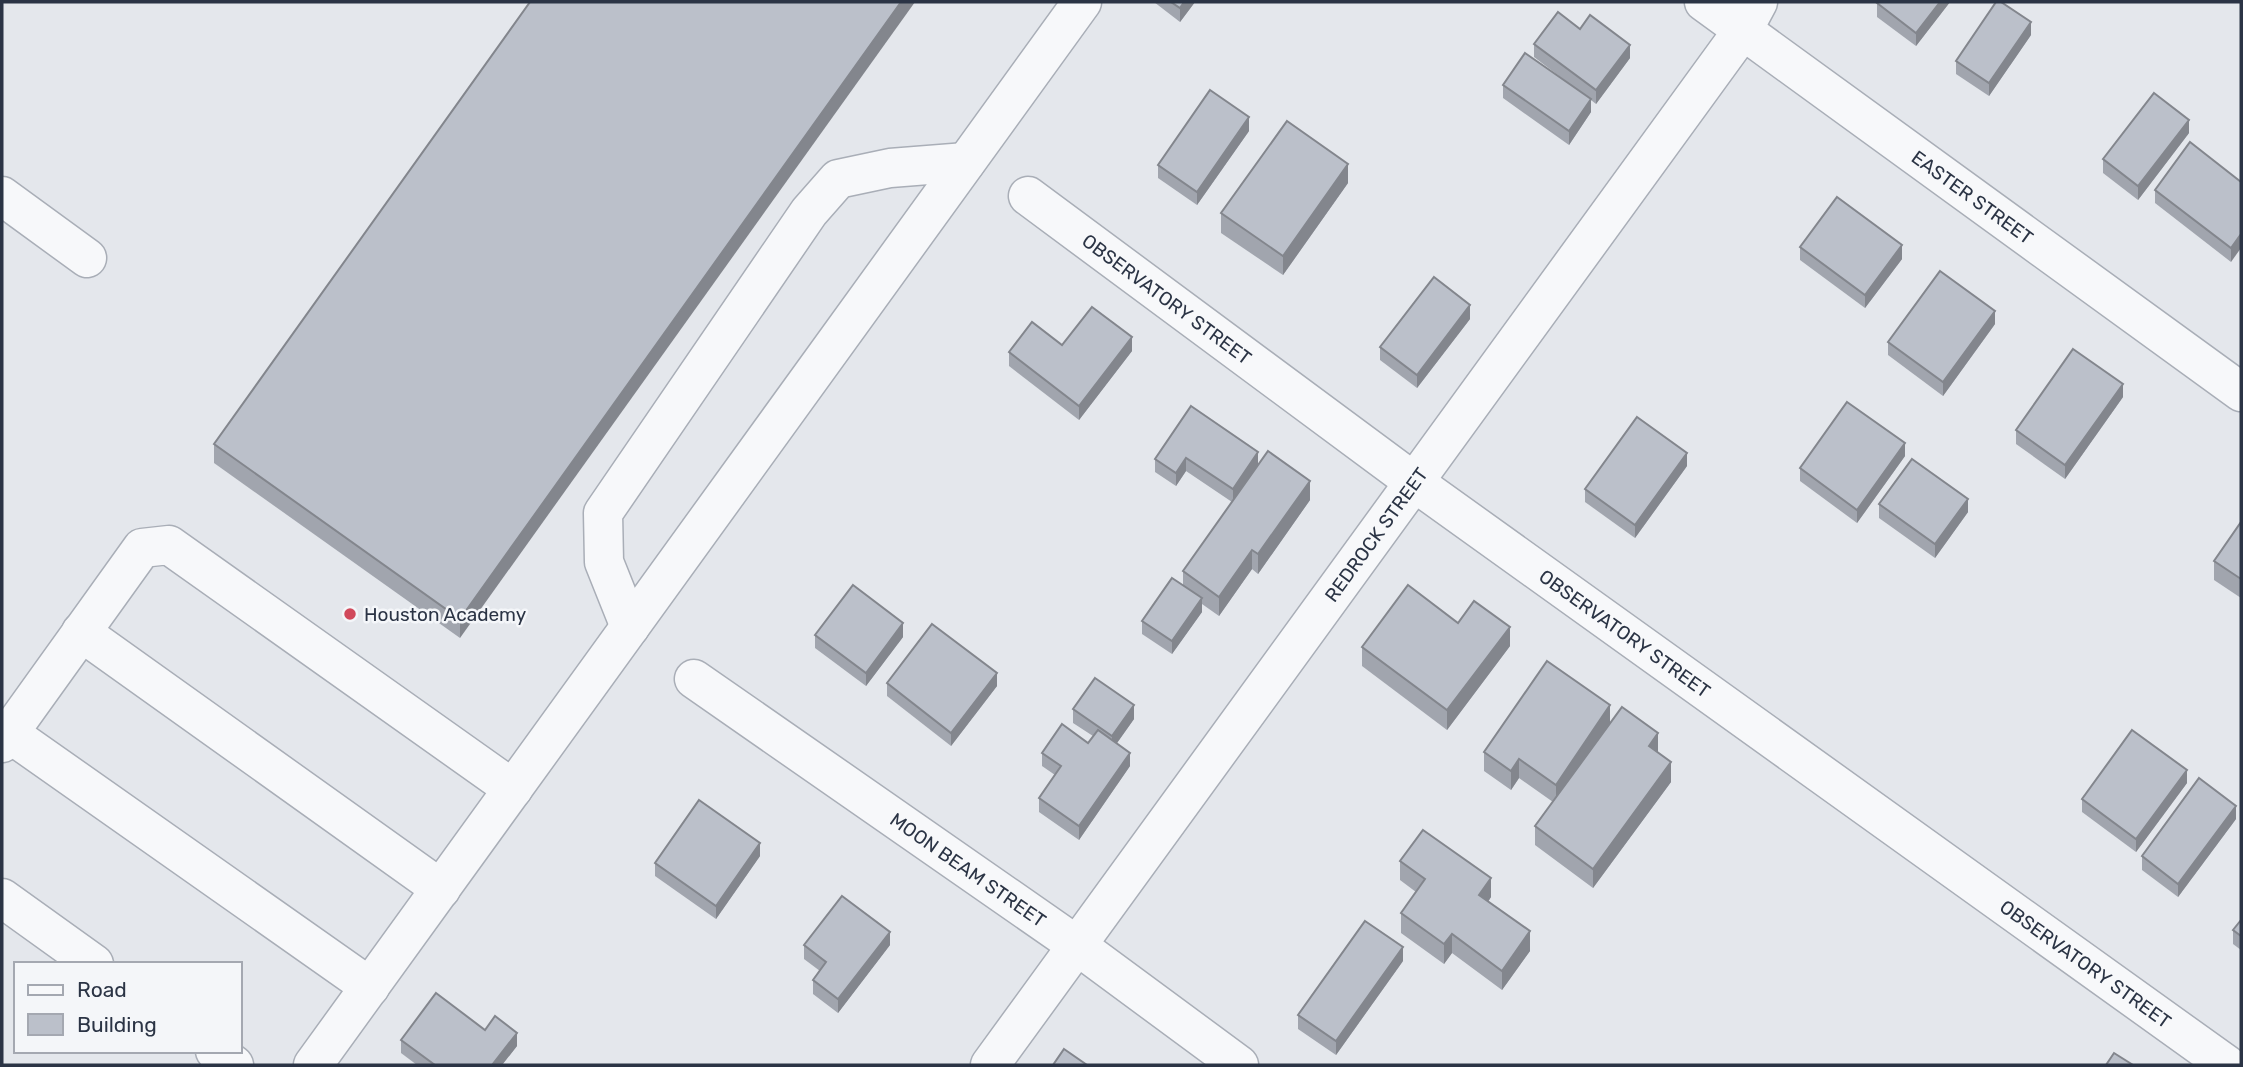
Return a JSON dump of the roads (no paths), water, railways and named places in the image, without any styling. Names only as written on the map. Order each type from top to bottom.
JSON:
[{"type":"street","points":[[313,1065],[1082,2]]},
{"type":"street","name":"EASTER STREET","points":[[1704,2],[1750,16],[2241,391]]},
{"type":"street","name":"REDROCK STREET","points":[[990,1065],[1750,16]]},
{"type":"street","points":[[630,627],[604,562],[603,513],[809,212],[838,179],[890,168],[966,162]]},
{"type":"street","points":[[2,196],[87,258]]},
{"type":"street","name":"OBSERVATORY STREET","points":[[1028,196],[1414,482],[2227,1065]]},
{"type":"street","points":[[370,987],[5,738],[81,632],[142,548],[169,545],[513,789]]},
{"type":"street","points":[[81,632],[440,889]]},
{"type":"street","name":"MOON BEAM STREET","points":[[694,679],[1076,944],[1240,1065]]},
{"type":"street","points":[[2,898],[91,962]]},
{"type":"street","points":[[218,1053],[234,1065]]},
{"type":"place","name":"Houston Academy","points":[[350,614]]}]
